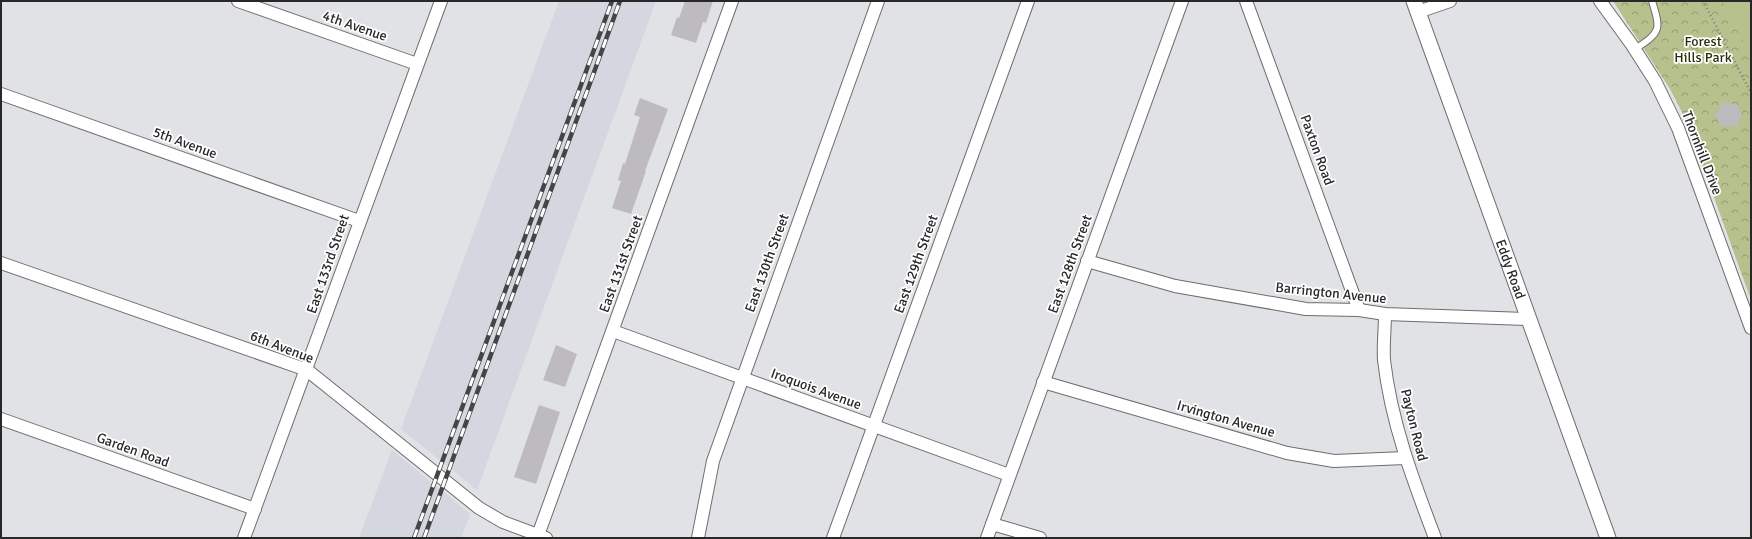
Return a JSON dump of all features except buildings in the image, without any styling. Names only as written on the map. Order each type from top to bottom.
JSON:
[{"type":"street","name":"4th Avenue","points":[[238,1],[417,64]]},
{"type":"street","name":"East 133rd Street","points":[[244,538],[307,370],[359,221],[441,1]]},
{"type":"street","name":"East 131st Street","points":[[541,537],[613,331],[732,1]]},
{"type":"street","name":"East 130th Street","points":[[698,538],[713,461],[878,1]]},
{"type":"street","name":"East 129th Street","points":[[833,538],[1028,1]]},
{"type":"street","name":"East 128th Street","points":[[987,538],[1182,1]]},
{"type":"street","name":"Paxton Road","points":[[1246,1],[1359,310]]},
{"type":"street","points":[[1416,7],[1450,1]]},
{"type":"street","name":"Thornhill Drive","points":[[1600,1],[1635,49],[1655,81],[1678,128],[1751,328]]},
{"type":"street","name":"Eddy Road","points":[[1416,7],[1608,538]]},
{"type":"street","name":"5th Avenue","points":[[1,94],[359,221]]},
{"type":"street","name":"Barrington Avenue","points":[[1087,261],[1175,286],[1306,309],[1359,310],[1385,314],[1528,319]]},
{"type":"street","name":"6th Avenue","points":[[1,263],[307,370],[479,508],[503,522],[541,537]]},
{"type":"street","name":"Payton Road","points":[[1385,314],[1384,359],[1391,404],[1405,458],[1435,538]]},
{"type":"street","name":"Iroquois Avenue","points":[[613,331],[1009,475]]},
{"type":"street","name":"Irvington Avenue","points":[[1043,382],[1287,453],[1334,461],[1405,458]]},
{"type":"street","name":"Garden Road","points":[[1,419],[255,509]]},
{"type":"street","points":[[992,524],[1040,538]]},
{"type":"lane","points":[[1635,49],[1653,37],[1658,29],[1657,18],[1652,1]]},
{"type":"path","points":[[1703,1],[1751,93]]},
{"type":"path","points":[[1746,240],[1751,238]]},
{"type":"shaded area","points":[[559,1],[656,1],[477,490],[401,429]]},
{"type":"shaded area","points":[[392,450],[470,514],[461,538],[359,538]]},
{"type":"green space","name":"Forest Hills Park","points":[[1613,1],[1751,1],[1751,300],[1686,120],[1670,89]]},
{"type":"green space","points":[[1722,1],[1751,1],[1751,56]]},
{"type":"railway","points":[[414,538],[612,1]]},
{"type":"railway","points":[[424,538],[620,1]]}]
